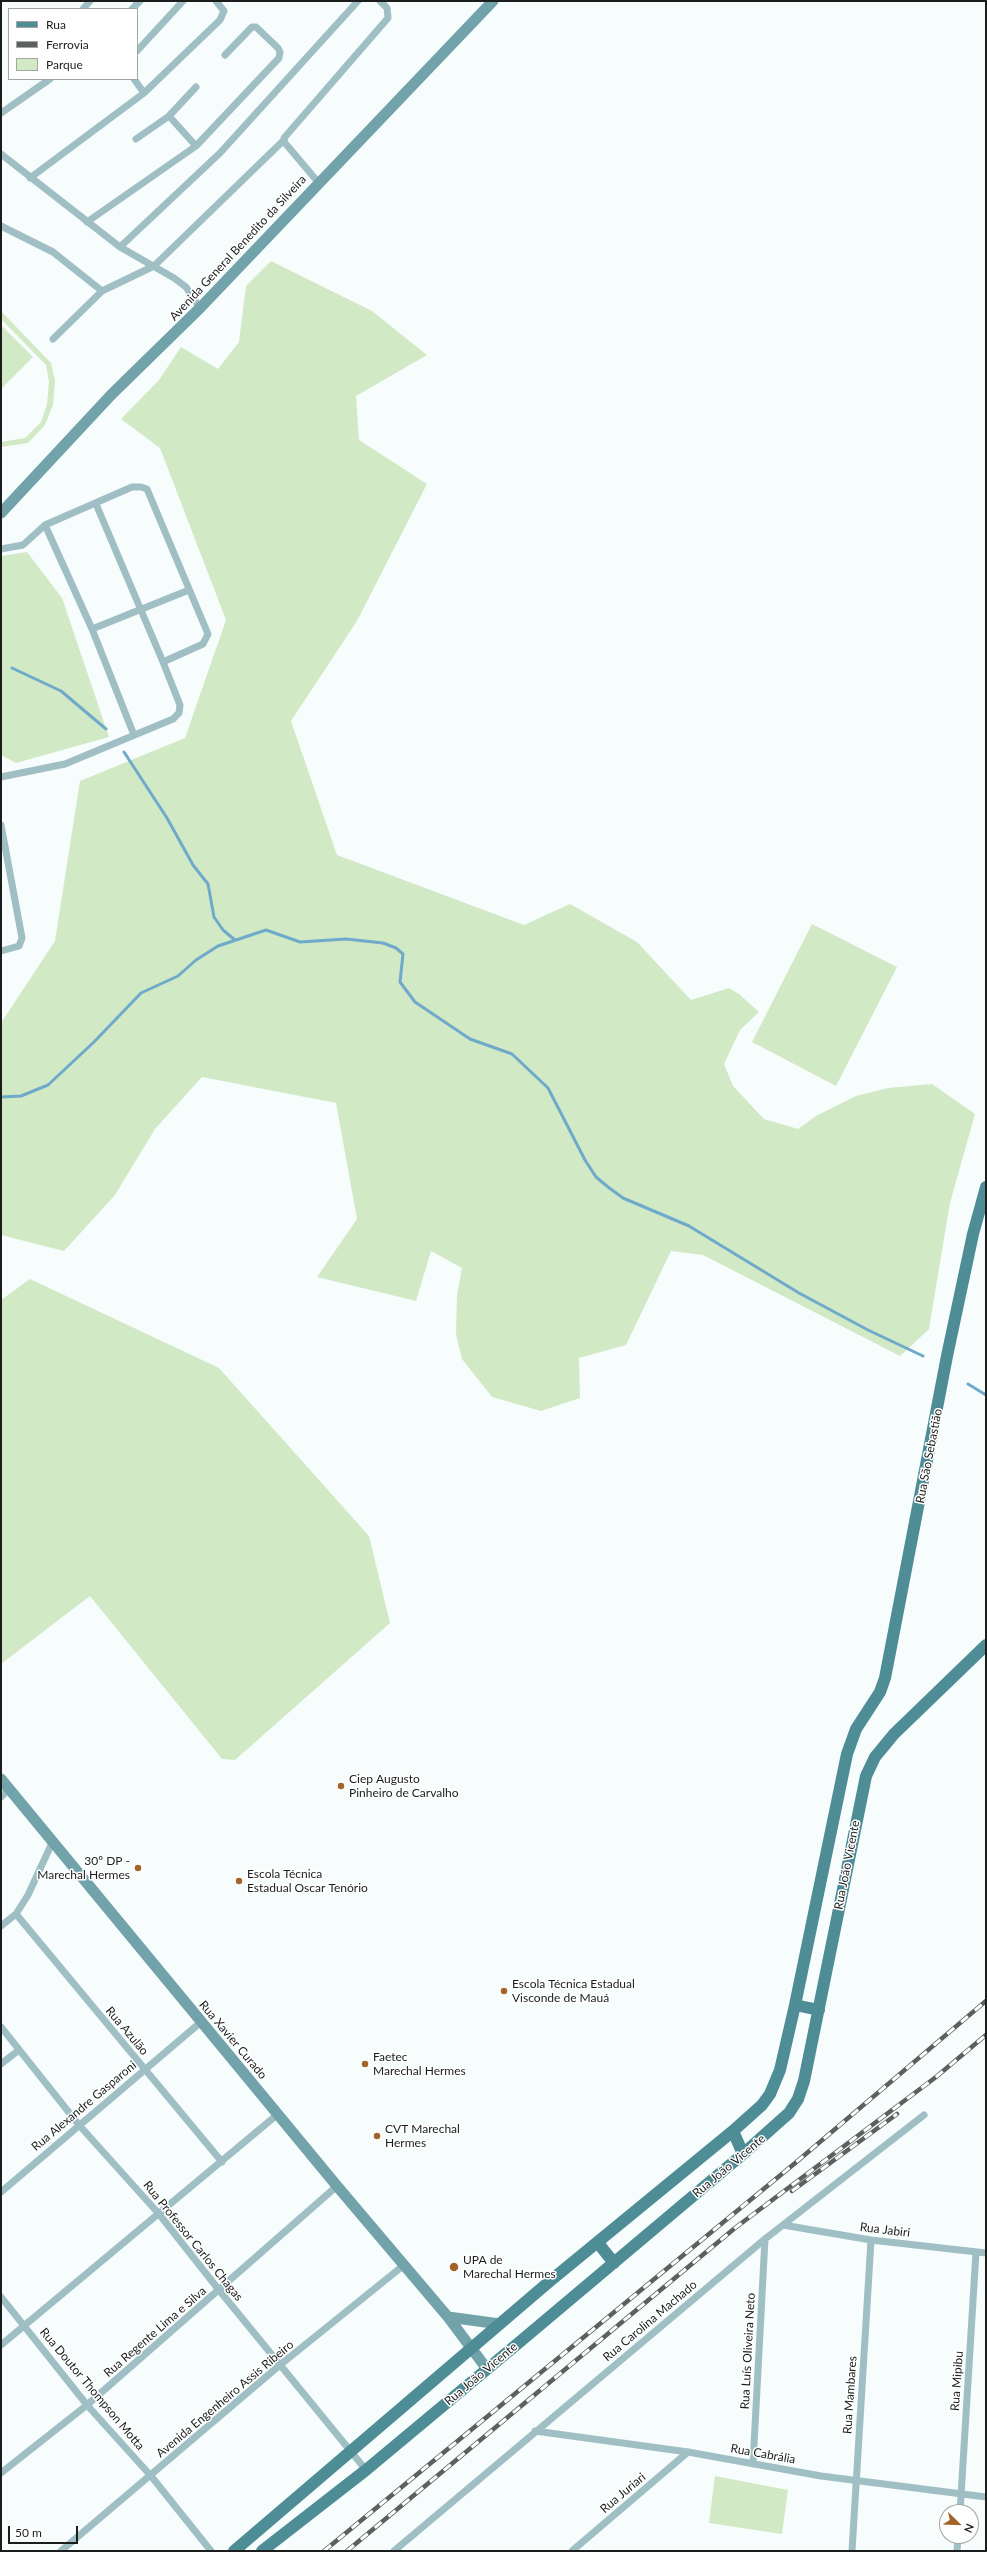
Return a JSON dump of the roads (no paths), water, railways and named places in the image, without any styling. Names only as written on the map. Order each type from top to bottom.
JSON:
[{"type":"main road","name":"Avenida General Benedito da Silveira","points":[[1,513],[112,394],[200,308],[318,182],[493,1]]},
{"type":"main road","name":"Rua São Sebastião","points":[[860,1721],[880,1692],[885,1678],[947,1356],[973,1234],[986,1187]]},
{"type":"main road","name":"Rua João Vicente","points":[[262,2551],[366,2470],[778,2125],[798,2099],[819,2010],[860,1800],[871,1766],[881,1748],[894,1734],[986,1645]]},
{"type":"main road","name":"Rua João Vicente","points":[[234,2551],[349,2451],[733,2131],[762,2105],[776,2083],[795,2005],[842,1772],[850,1745],[860,1721]]},
{"type":"main road","name":"Rua Xavier Curado","points":[[1,1779],[5,1793],[52,1843],[448,2317],[487,2369]]},
{"type":"main road","points":[[795,2005],[819,2010]]},
{"type":"main road","points":[[733,2131],[743,2154]]},
{"type":"main road","points":[[598,2243],[614,2263]]},
{"type":"main road","points":[[448,2317],[500,2324]]},
{"type":"street","points":[[138,50],[183,1]]},
{"type":"street","points":[[30,178],[144,94],[220,20],[224,11],[222,6],[216,1]]},
{"type":"street","points":[[120,247],[220,153],[358,1]]},
{"type":"street","points":[[53,339],[102,291],[154,266],[284,140],[388,18],[387,8],[380,1]]},
{"type":"street","points":[[87,222],[196,146],[279,58],[280,52],[278,48],[256,27],[252,27],[225,55]]},
{"type":"street","points":[[1,113],[49,80]]},
{"type":"street","points":[[135,80],[144,94]]},
{"type":"street","points":[[136,139],[169,116],[196,86]]},
{"type":"street","points":[[169,116],[196,146]]},
{"type":"street","points":[[284,140],[318,182]]},
{"type":"street","points":[[1,154],[120,247],[154,266],[186,287],[200,308]]},
{"type":"street","points":[[1,226],[53,252],[102,291]]},
{"type":"street","points":[[1,549],[24,544],[44,525],[135,486],[147,489],[206,629],[207,639],[203,644],[163,662]]},
{"type":"street","points":[[1,776],[64,764],[173,719],[179,713],[180,705],[163,662],[96,504]]},
{"type":"street","points":[[44,525],[92,630],[134,735]]},
{"type":"street","points":[[92,630],[189,590]]},
{"type":"street","points":[[1,825],[22,938],[19,946],[1,951]]},
{"type":"street","points":[[1,1926],[16,1914],[31,1889],[52,1843]]},
{"type":"street","name":"Rua Azulão","points":[[16,1914],[222,2162]]},
{"type":"street","name":"Rua Alexandre Gasparoni","points":[[1,2192],[201,2022]]},
{"type":"street","name":"Rua Professor Carlos Chagas","points":[[1,2028],[79,2125],[159,2214],[349,2451],[366,2470]]},
{"type":"street","points":[[1,2064],[19,2050]]},
{"type":"street","points":[[1,2345],[278,2114]]},
{"type":"street","name":"Rua Carolina Machado","points":[[394,2551],[535,2431],[783,2225],[924,2115]]},
{"type":"street","name":"Rua Regente Lima e Silva","points":[[1,2473],[87,2405],[337,2186]]},
{"type":"street","name":"Rua Jabiri","points":[[783,2225],[871,2240],[986,2253]]},
{"type":"street","name":"Rua Luís Oliveira Neto","points":[[753,2464],[766,2239]]},
{"type":"street","name":"Rua Mambares","points":[[852,2551],[855,2479],[871,2240]]},
{"type":"street","name":"Rua Mipibu","points":[[960,2504],[976,2252]]},
{"type":"street","name":"Avenida Engenheiro Assis Ribeiro","points":[[62,2551],[280,2365],[404,2265]]},
{"type":"street","name":"Rua Doutor Thompson Motta","points":[[1,2297],[87,2405],[151,2476],[211,2551]]},
{"type":"street","name":"Rua Cabrália","points":[[535,2431],[688,2452],[753,2464],[986,2497]]},
{"type":"street","name":"Rua Juriari","points":[[572,2551],[688,2452]]},
{"type":"waterway","points":[[12,668],[61,691],[106,729]]},
{"type":"waterway","points":[[124,752],[167,818],[193,865],[208,884],[214,917],[223,930],[235,940]]},
{"type":"waterway","points":[[1,1097],[21,1096],[48,1085],[94,1042],[141,993],[178,976],[196,960],[218,946],[266,930],[300,942],[346,939],[383,943],[396,948],[403,954],[400,982],[415,1002],[470,1039],[512,1054],[548,1088],[585,1160],[596,1177],[608,1187],[623,1198],[689,1226],[799,1293],[868,1330],[923,1356]]},
{"type":"waterway","points":[[968,1384],[986,1395]]},
{"type":"railway","points":[[324,2551],[794,2164],[986,2001]]},
{"type":"railway","points":[[347,2551],[735,2228],[936,2077],[986,2035]]},
{"type":"railway","points":[[792,2191],[897,2114]]},
{"type":"place","name":"Ciep Augusto Pinheiro de Carvalho","points":[[341,1786]]},
{"type":"place","name":"30º DP - Marechal Hermes","points":[[138,1868]]},
{"type":"place","name":"Escola Técnica Estadual Oscar Tenório","points":[[239,1881]]},
{"type":"place","name":"Escola Técnica Estadual Visconde de Mauá","points":[[504,1991]]},
{"type":"place","name":"Faetec Marechal Hermes","points":[[365,2064]]},
{"type":"place","name":"CVT Marechal Hermes","points":[[377,2136]]},
{"type":"place","name":"UPA de Marechal Hermes","points":[[454,2267]]}]
